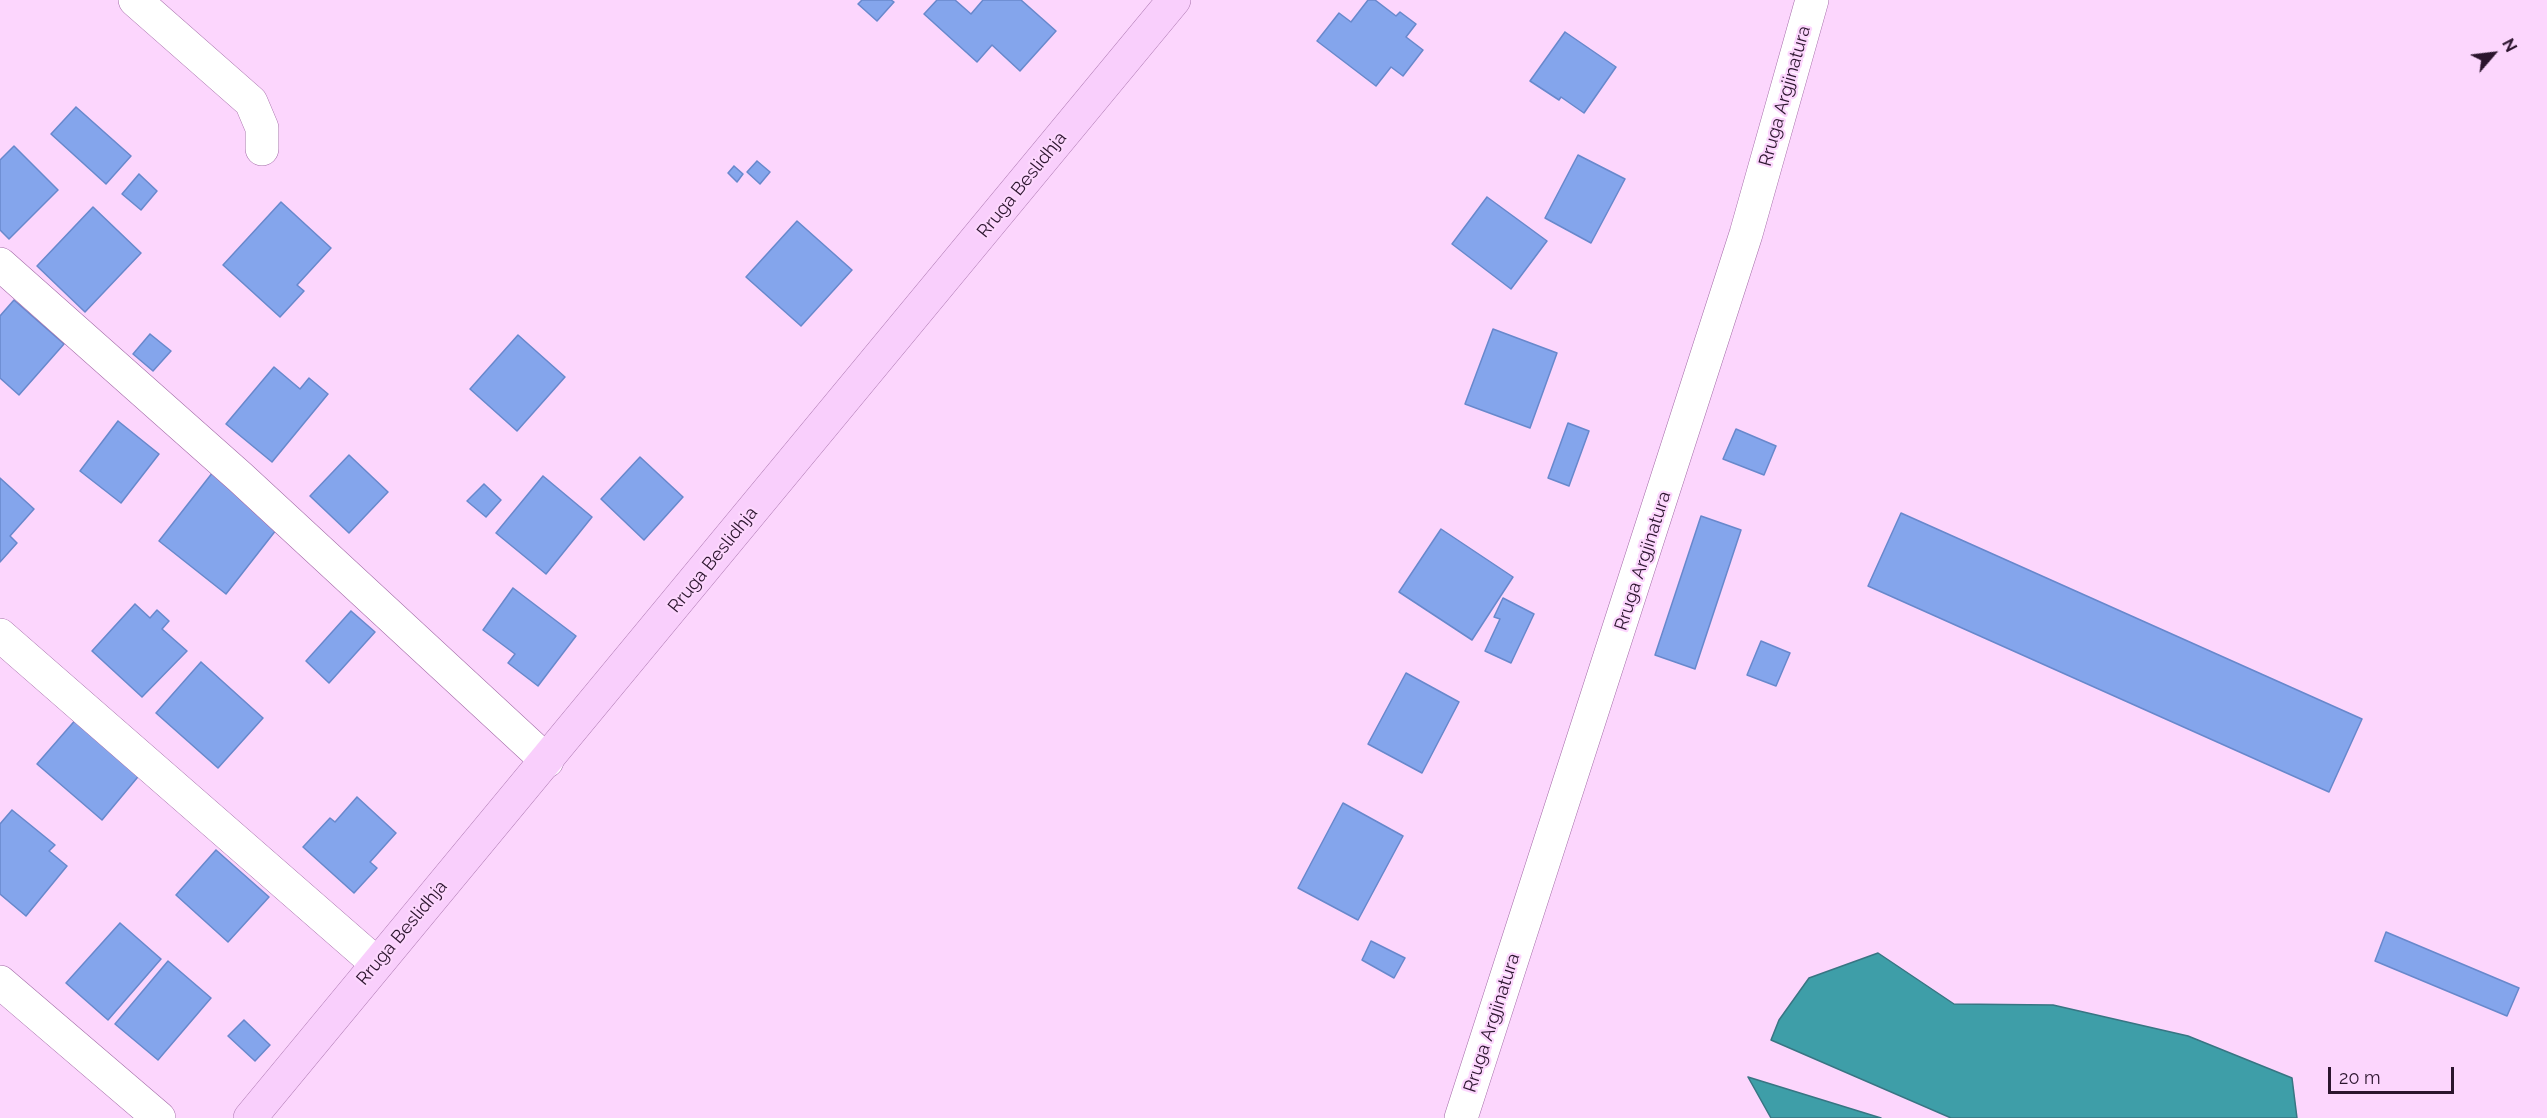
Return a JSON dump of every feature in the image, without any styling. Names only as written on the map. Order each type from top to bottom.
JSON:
[{"type":"main road","name":"Rruga Beslidhja","points":[[250,1118],[376,963],[547,762],[1174,0]]},
{"type":"street","points":[[135,0],[251,102],[262,128],[262,149]]},
{"type":"street","name":"Rruga Argjinatura","points":[[1461,1118],[1746,234],[1812,0]]},
{"type":"street","points":[[0,264],[240,477],[547,762]]},
{"type":"street","points":[[0,635],[376,963]]},
{"type":"street","points":[[0,982],[159,1118]]},
{"type":"shaded area","points":[[1878,953],[1954,1004],[2053,1005],[2188,1036],[2292,1078],[2297,1118],[1951,1118],[1771,1040],[1779,1020],[1809,978]]},
{"type":"shaded area","points":[[1748,1077],[1881,1118],[1771,1118]]},
{"type":"building","points":[[862,0],[891,0],[894,2],[877,21],[858,4]]},
{"type":"building","points":[[937,0],[955,0],[971,14],[983,0],[1021,0],[1056,31],[1020,71],[992,45],[977,62],[924,14]]},
{"type":"building","points":[[1368,0],[1375,0],[1396,16],[1400,12],[1416,24],[1406,37],[1423,50],[1403,76],[1391,67],[1376,86],[1317,41],[1339,13],[1351,22]]},
{"type":"building","points":[[1565,32],[1616,67],[1584,113],[1561,97],[1559,100],[1530,81]]},
{"type":"building","points":[[76,107],[131,156],[106,184],[51,134]]},
{"type":"building","points":[[14,146],[58,190],[9,239],[0,230],[0,160]]},
{"type":"building","points":[[1578,155],[1625,179],[1591,243],[1545,218]]},
{"type":"building","points":[[757,161],[770,172],[760,184],[747,172]]},
{"type":"building","points":[[734,166],[743,174],[737,182],[728,173]]},
{"type":"building","points":[[139,174],[157,191],[141,210],[122,194]]},
{"type":"building","points":[[1487,197],[1547,241],[1511,289],[1452,244]]},
{"type":"building","points":[[281,202],[331,248],[297,285],[304,291],[280,317],[223,265]]},
{"type":"building","points":[[93,207],[141,253],[85,312],[37,266]]},
{"type":"building","points":[[797,221],[852,270],[801,326],[746,277]]},
{"type":"building","points":[[14,300],[64,344],[19,395],[0,378],[0,316]]},
{"type":"building","points":[[1493,329],[1557,353],[1530,428],[1465,404]]},
{"type":"building","points":[[150,334],[171,351],[153,371],[133,354]]},
{"type":"building","points":[[518,335],[565,377],[517,431],[470,389]]},
{"type":"building","points":[[274,367],[300,389],[309,378],[328,394],[272,462],[226,424]]},
{"type":"building","points":[[118,421],[159,454],[121,503],[80,471]]},
{"type":"building","points":[[1568,423],[1589,431],[1569,486],[1548,478]]},
{"type":"building","points":[[1736,429],[1776,446],[1764,475],[1723,459]]},
{"type":"building","points":[[349,455],[388,492],[349,533],[310,496]]},
{"type":"building","points":[[640,457],[683,497],[644,540],[601,499]]},
{"type":"building","points":[[213,472],[280,525],[226,594],[159,541]]},
{"type":"building","points":[[543,476],[592,517],[546,574],[496,533]]},
{"type":"building","points":[[0,478],[34,509],[10,536],[17,543],[0,562]]},
{"type":"building","points":[[484,484],[501,500],[486,517],[467,501]]},
{"type":"building","points":[[1901,513],[2362,719],[2329,792],[1868,586]]},
{"type":"building","points":[[1701,516],[1741,530],[1695,669],[1655,655]]},
{"type":"building","points":[[1441,529],[1513,577],[1472,640],[1399,592]]},
{"type":"building","points":[[513,588],[576,636],[538,686],[508,663],[515,654],[483,630]]},
{"type":"building","points":[[1503,598],[1534,614],[1511,663],[1485,651],[1500,619],[1494,617]]},
{"type":"building","points":[[135,604],[150,618],[157,610],[169,621],[162,629],[187,651],[142,697],[92,651]]},
{"type":"building","points":[[351,611],[375,632],[329,683],[306,661]]},
{"type":"building","points":[[1761,641],[1790,653],[1776,686],[1747,675]]},
{"type":"building","points":[[201,662],[263,718],[218,768],[156,713]]},
{"type":"building","points":[[1406,673],[1459,702],[1422,773],[1368,744]]},
{"type":"building","points":[[78,717],[142,772],[102,820],[37,764]]},
{"type":"building","points":[[357,797],[396,833],[370,862],[377,868],[354,893],[303,847],[330,818],[335,822]]},
{"type":"building","points":[[1343,803],[1403,836],[1358,920],[1298,888]]},
{"type":"building","points":[[12,810],[55,845],[49,851],[67,866],[26,916],[0,894],[0,824]]},
{"type":"building","points":[[216,850],[269,897],[228,942],[176,895]]},
{"type":"building","points":[[120,923],[161,959],[108,1020],[66,983]]},
{"type":"building","points":[[2386,932],[2519,988],[2507,1016],[2375,961]]},
{"type":"building","points":[[1371,941],[1405,958],[1394,978],[1362,960]]},
{"type":"building","points":[[168,961],[211,998],[158,1060],[115,1024]]},
{"type":"building","points":[[244,1020],[270,1045],[255,1061],[228,1036]]}]
